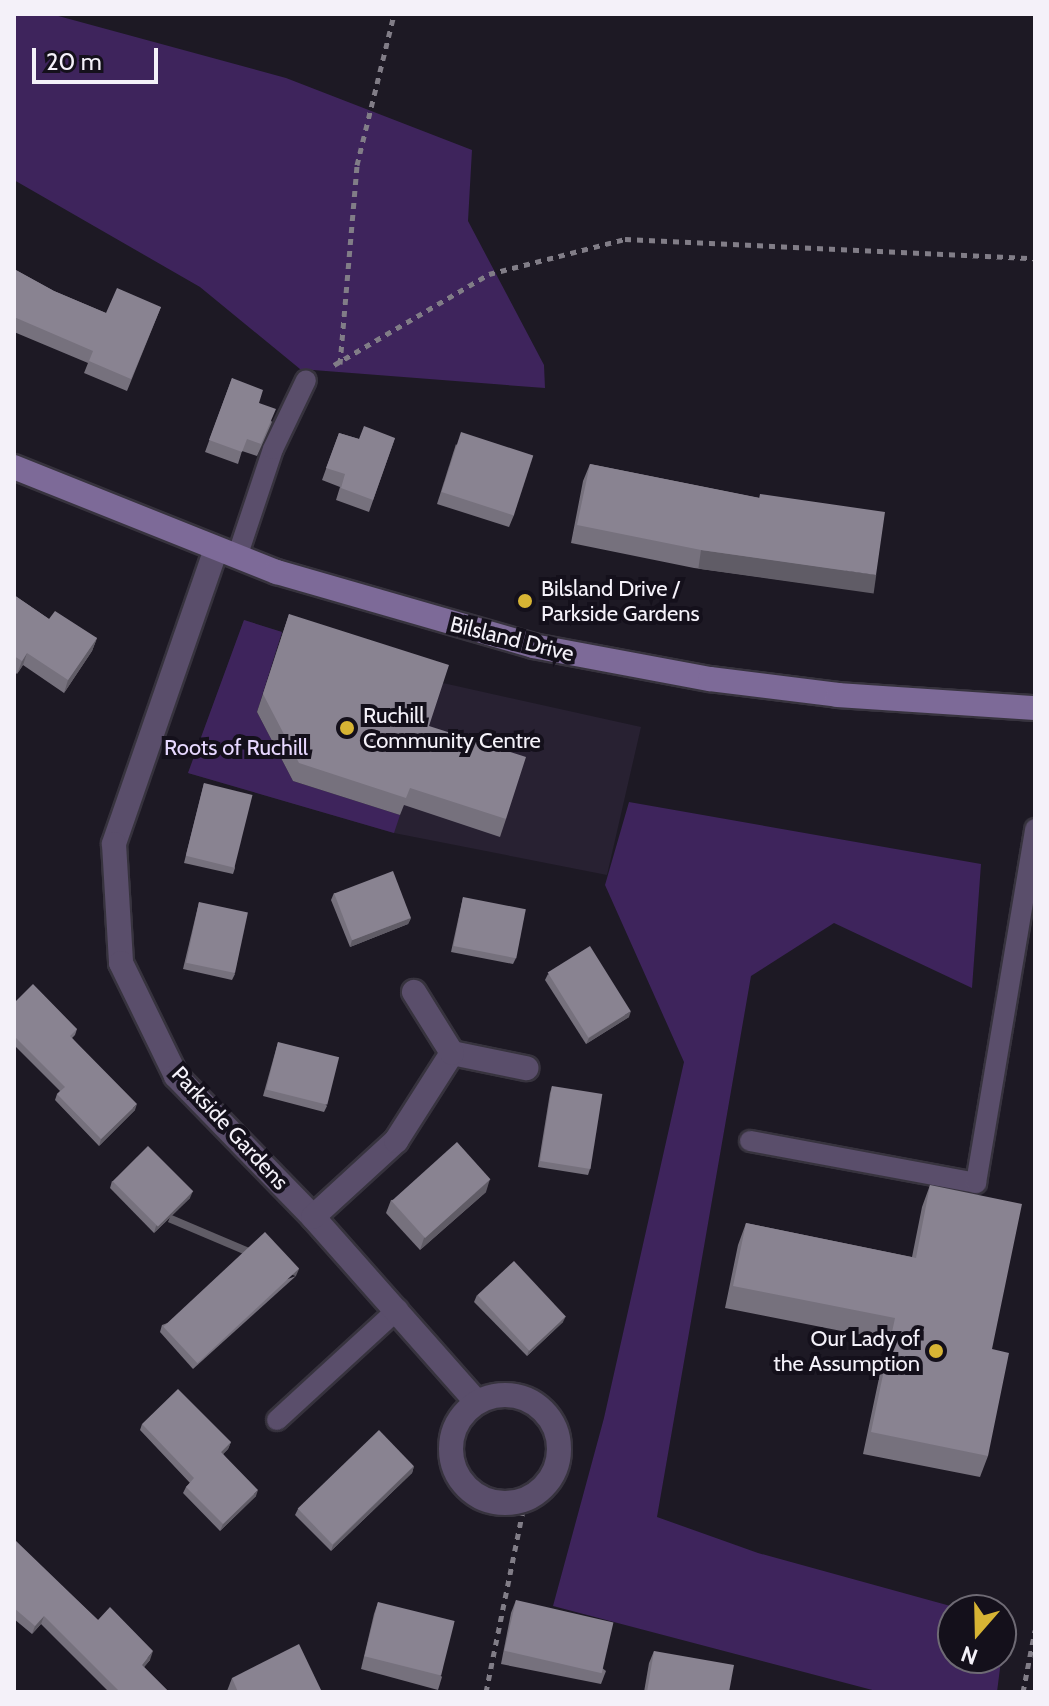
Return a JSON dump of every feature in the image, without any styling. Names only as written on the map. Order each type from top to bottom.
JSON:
[{"type":"main road","name":"Bilsland Drive","points":[[14,467],[227,553],[380,605],[599,660],[891,701],[1035,708]]},
{"type":"street","name":"Parkside Gardens","points":[[227,553],[114,844],[121,963],[176,1076],[398,1309],[475,1400]]},
{"type":"street","points":[[414,992],[452,1053],[526,1068]]},
{"type":"street","points":[[313,1217],[396,1141],[452,1053]]},
{"type":"street","points":[[496,1394],[523,1399],[555,1426],[562,1449],[556,1469],[544,1488],[525,1501],[495,1502],[467,1489],[453,1467],[450,1441],[456,1419],[475,1400],[496,1394]]},
{"type":"lane","points":[[227,553],[306,380]]},
{"type":"lane","points":[[750,1141],[976,1183],[1035,829]]},
{"type":"lane","points":[[277,1420],[398,1309]]},
{"type":"path","points":[[335,377],[340,362],[357,165],[394,14]]},
{"type":"path","points":[[306,380],[489,274],[625,239],[1035,258]]},
{"type":"path","points":[[486,1692],[525,1501]]},
{"type":"path","points":[[1023,1692],[1035,1630]]},
{"type":"shaded area","points":[[244,620],[443,683],[641,727],[607,875],[394,833],[188,773]]},
{"type":"green space","points":[[14,14],[51,14],[286,78],[472,150],[468,221],[544,365],[545,388],[300,369],[200,287],[14,180]]},
{"type":"green space","name":"Roots of Ruchill","points":[[244,620],[282,632],[257,712],[293,781],[400,815],[394,833],[188,773]]},
{"type":"green space","points":[[629,802],[981,864],[972,988],[834,923],[751,976],[657,1517],[758,1553],[937,1602],[937,1674],[999,1674],[997,1692],[880,1692],[553,1606],[604,1418],[684,1062],[605,885]]},
{"type":"building","points":[[14,269],[54,291],[106,313],[117,288],[161,307],[131,379],[89,361],[93,351],[14,317]]},
{"type":"building","points":[[232,378],[263,390],[259,403],[276,409],[261,444],[247,439],[242,452],[209,440]]},
{"type":"building","points":[[364,426],[395,438],[373,500],[341,488],[345,474],[326,468],[339,433],[359,439]]},
{"type":"building","points":[[461,432],[533,455],[514,515],[442,492]]},
{"type":"building","points":[[590,464],[760,498],[760,494],[885,512],[876,575],[701,550],[577,525]]},
{"type":"building","points":[[14,595],[49,619],[55,611],[97,638],[68,680],[27,653],[22,661],[14,656]]},
{"type":"building","name":"Ruchill Community Centre","points":[[289,614],[449,665],[429,726],[526,757],[506,819],[410,788],[406,798],[299,763],[263,694]]},
{"type":"building","points":[[204,783],[253,795],[234,868],[186,856]]},
{"type":"building","points":[[393,871],[411,918],[352,940],[334,894]]},
{"type":"building","points":[[463,897],[526,909],[516,958],[453,946]]},
{"type":"building","points":[[199,902],[248,912],[235,973],[186,963]]},
{"type":"building","points":[[590,946],[631,1011],[588,1038],[548,972]]},
{"type":"building","points":[[33,984],[77,1029],[70,1036],[137,1104],[101,1139],[57,1094],[65,1087],[14,1036],[14,1003]]},
{"type":"building","points":[[278,1042],[339,1057],[327,1105],[266,1090]]},
{"type":"building","points":[[552,1086],[602,1094],[590,1169],[540,1161]]},
{"type":"building","points":[[457,1142],[490,1179],[425,1238],[392,1201]]},
{"type":"building","points":[[148,1146],[193,1191],[158,1227],[113,1181]]},
{"type":"building","name":"Our Lady of the Assumption","points":[[930,1185],[1022,1204],[992,1349],[1009,1353],[988,1456],[871,1432],[895,1318],[733,1286],[746,1223],[916,1258]]},
{"type":"building","points":[[265,1232],[299,1269],[197,1363],[163,1327]]},
{"type":"building","points":[[514,1261],[566,1317],[529,1351],[477,1295]]},
{"type":"building","points":[[178,1389],[231,1442],[221,1452],[258,1490],[223,1524],[186,1487],[194,1478],[142,1424]]},
{"type":"building","points":[[379,1430],[414,1466],[332,1544],[298,1508]]},
{"type":"building","points":[[15,1540],[98,1620],[110,1607],[153,1651],[142,1665],[169,1692],[116,1692],[118,1690],[44,1616],[35,1626],[14,1608]]},
{"type":"building","points":[[516,1600],[613,1622],[602,1673],[504,1651]]},
{"type":"building","points":[[378,1602],[455,1621],[441,1675],[364,1656]]},
{"type":"building","points":[[299,1644],[322,1692],[238,1692],[232,1678]]},
{"type":"building","points":[[654,1651],[734,1665],[729,1692],[647,1692]]},
{"type":"place","name":"Bilsland Drive / Parkside Gardens","points":[[525,601]]},
{"type":"place","name":"Ruchill Community Centre","points":[[347,728]]},
{"type":"place","name":"Our Lady of the Assumption","points":[[936,1351]]}]
